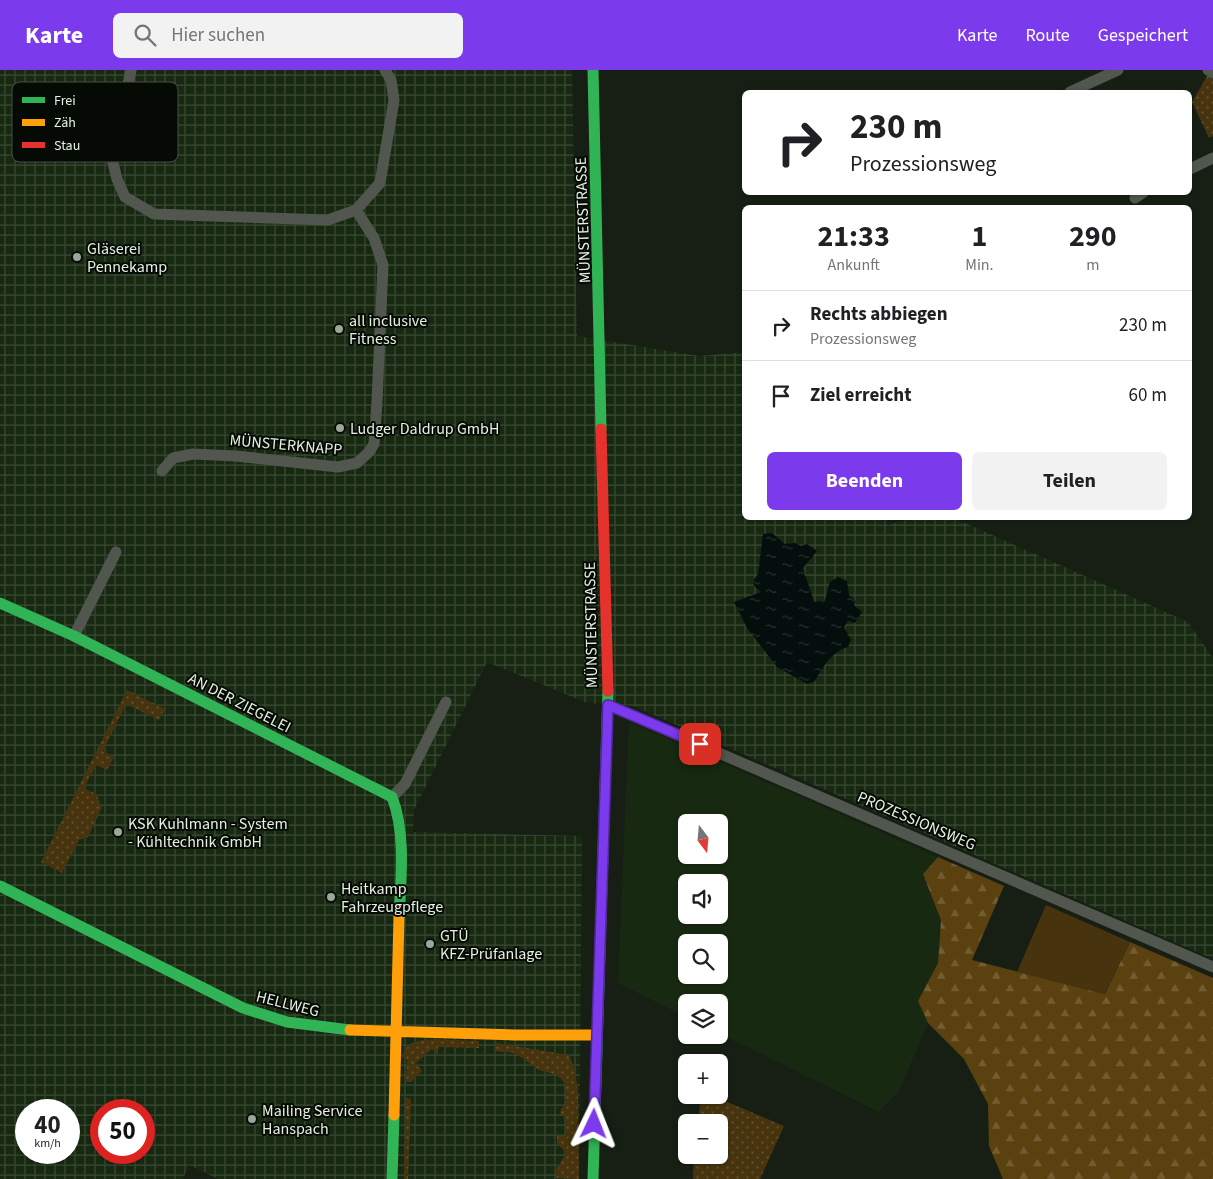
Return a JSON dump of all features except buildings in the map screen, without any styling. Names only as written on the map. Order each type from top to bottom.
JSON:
[{"type":"street","points":[[113,162],[117,179],[126,197],[154,214],[328,220],[356,210],[380,183],[394,100],[391,80],[385,70]]},
{"type":"street","name":"MÜNSTERSTRASSE","points":[[593,70],[608,705],[596,1035],[593,1179]]},
{"type":"street","points":[[1074,90],[1118,70]]},
{"type":"street","points":[[1208,70],[1213,73]]},
{"type":"street","points":[[1192,168],[1213,158]]},
{"type":"street","name":"MÜNSTERKNAPP","points":[[162,472],[173,458],[193,454],[236,456],[338,467],[357,462],[369,452],[374,444],[376,419],[383,265],[374,238],[356,210]]},
{"type":"street","points":[[74,636],[116,552]]},
{"type":"street","name":"AN DER ZIEGELEI","points":[[0,604],[74,636],[392,797]]},
{"type":"street","points":[[392,1179],[401,863],[397,810],[392,797],[405,784],[446,702]]},
{"type":"street","name":"PROZESSIONSWEG","points":[[608,705],[1213,967]]},
{"type":"street","name":"HELLWEG","points":[[0,886],[243,1008],[287,1022],[345,1031],[596,1035]]},
{"type":"shaded area","points":[[0,70],[572,70],[577,336],[699,356],[742,352],[742,520],[887,520],[888,525],[904,520],[958,520],[1188,622],[1213,658],[1213,959],[633,706],[587,703],[487,662],[414,810],[413,832],[582,836],[579,1179],[218,1179],[189,1165],[183,1179],[0,1179]]},
{"type":"shaded area","points":[[1207,76],[1213,79],[1213,136],[1209,138],[1192,102]]},
{"type":"shaded area","points":[[127,690],[163,708],[169,701],[159,720],[126,704],[103,751],[114,757],[107,770],[96,765],[84,788],[96,794],[102,807],[88,837],[79,840],[62,873],[41,862]]},
{"type":"shaded area","points":[[629,722],[938,857],[923,874],[941,920],[938,963],[918,1001],[928,1023],[899,1091],[879,1112],[728,1037],[728,994],[678,994],[678,1013],[618,983]]},
{"type":"shaded area","points":[[1046,905],[1130,942],[1105,994],[1017,972]]},
{"type":"shaded area","points":[[434,1039],[479,1041],[479,1048],[438,1047],[438,1055],[432,1049],[416,1063],[422,1071],[411,1082],[406,1082],[407,1059],[402,1057],[404,1052],[414,1042]]},
{"type":"shaded area","points":[[496,1043],[569,1055],[575,1071],[578,1093],[579,1179],[556,1178],[556,1170],[565,1155],[563,1149],[557,1144],[557,1136],[565,1136],[565,1115],[560,1115],[561,1109],[565,1105],[566,1089],[564,1082],[557,1075],[539,1070],[515,1053],[496,1051]]},
{"type":"shaded area","points":[[406,1098],[411,1099],[411,1103],[408,1179],[404,1179]]},
{"type":"shaded area","points":[[728,1102],[784,1126],[760,1179],[693,1179],[694,1164],[728,1164],[728,1114],[699,1114],[700,1104],[728,1104]]},
{"type":"green space","points":[[938,857],[1004,886],[972,960],[1105,994],[1130,942],[1213,978],[1213,1179],[1003,1179],[989,1146],[988,1104],[964,1059],[928,1023],[918,1001],[938,963],[941,920],[923,874]]},
{"type":"water","points":[[772,533],[785,544],[795,543],[801,546],[807,544],[817,551],[803,568],[814,602],[825,600],[830,582],[838,577],[847,581],[849,595],[856,601],[854,605],[862,612],[855,623],[848,621],[844,627],[851,640],[848,647],[832,656],[824,665],[815,681],[807,684],[777,667],[747,628],[734,602],[761,592],[754,586],[753,581],[758,574],[763,534]]},
{"type":"traffic: fast","points":[[593,70],[601,429]]},
{"type":"traffic: fast","points":[[0,603],[74,636],[392,797],[399,826],[402,856],[399,917]]},
{"type":"traffic: fast","points":[[593,1179],[608,691]]},
{"type":"traffic: fast","points":[[0,886],[243,1008],[287,1022],[350,1030]]},
{"type":"traffic: fast","points":[[392,1179],[394,1115]]},
{"type":"traffic: slow","points":[[394,1115],[399,917]]},
{"type":"traffic: slow","points":[[350,1030],[515,1035],[596,1035]]},
{"type":"traffic: jam","points":[[601,429],[608,691]]},
{"type":"place","name":"Gläserei Pennekamp","points":[[77,257]]},
{"type":"place","name":"all inclusive Fitness","points":[[339,329]]},
{"type":"place","name":"Ludger Daldrup GmbH","points":[[340,428]]},
{"type":"place","name":"KSK Kuhlmann - System - Kühltechnik GmbH","points":[[118,832]]},
{"type":"place","name":"Heitkamp Fahrzeugpflege","points":[[331,897]]},
{"type":"place","name":"GTÜ KFZ-Prüfanlage","points":[[430,944]]},
{"type":"place","name":"Mailing Service Hanspach","points":[[252,1119]]},
{"type":"route","points":[[594,1124],[608,705],[700,744]]}]
